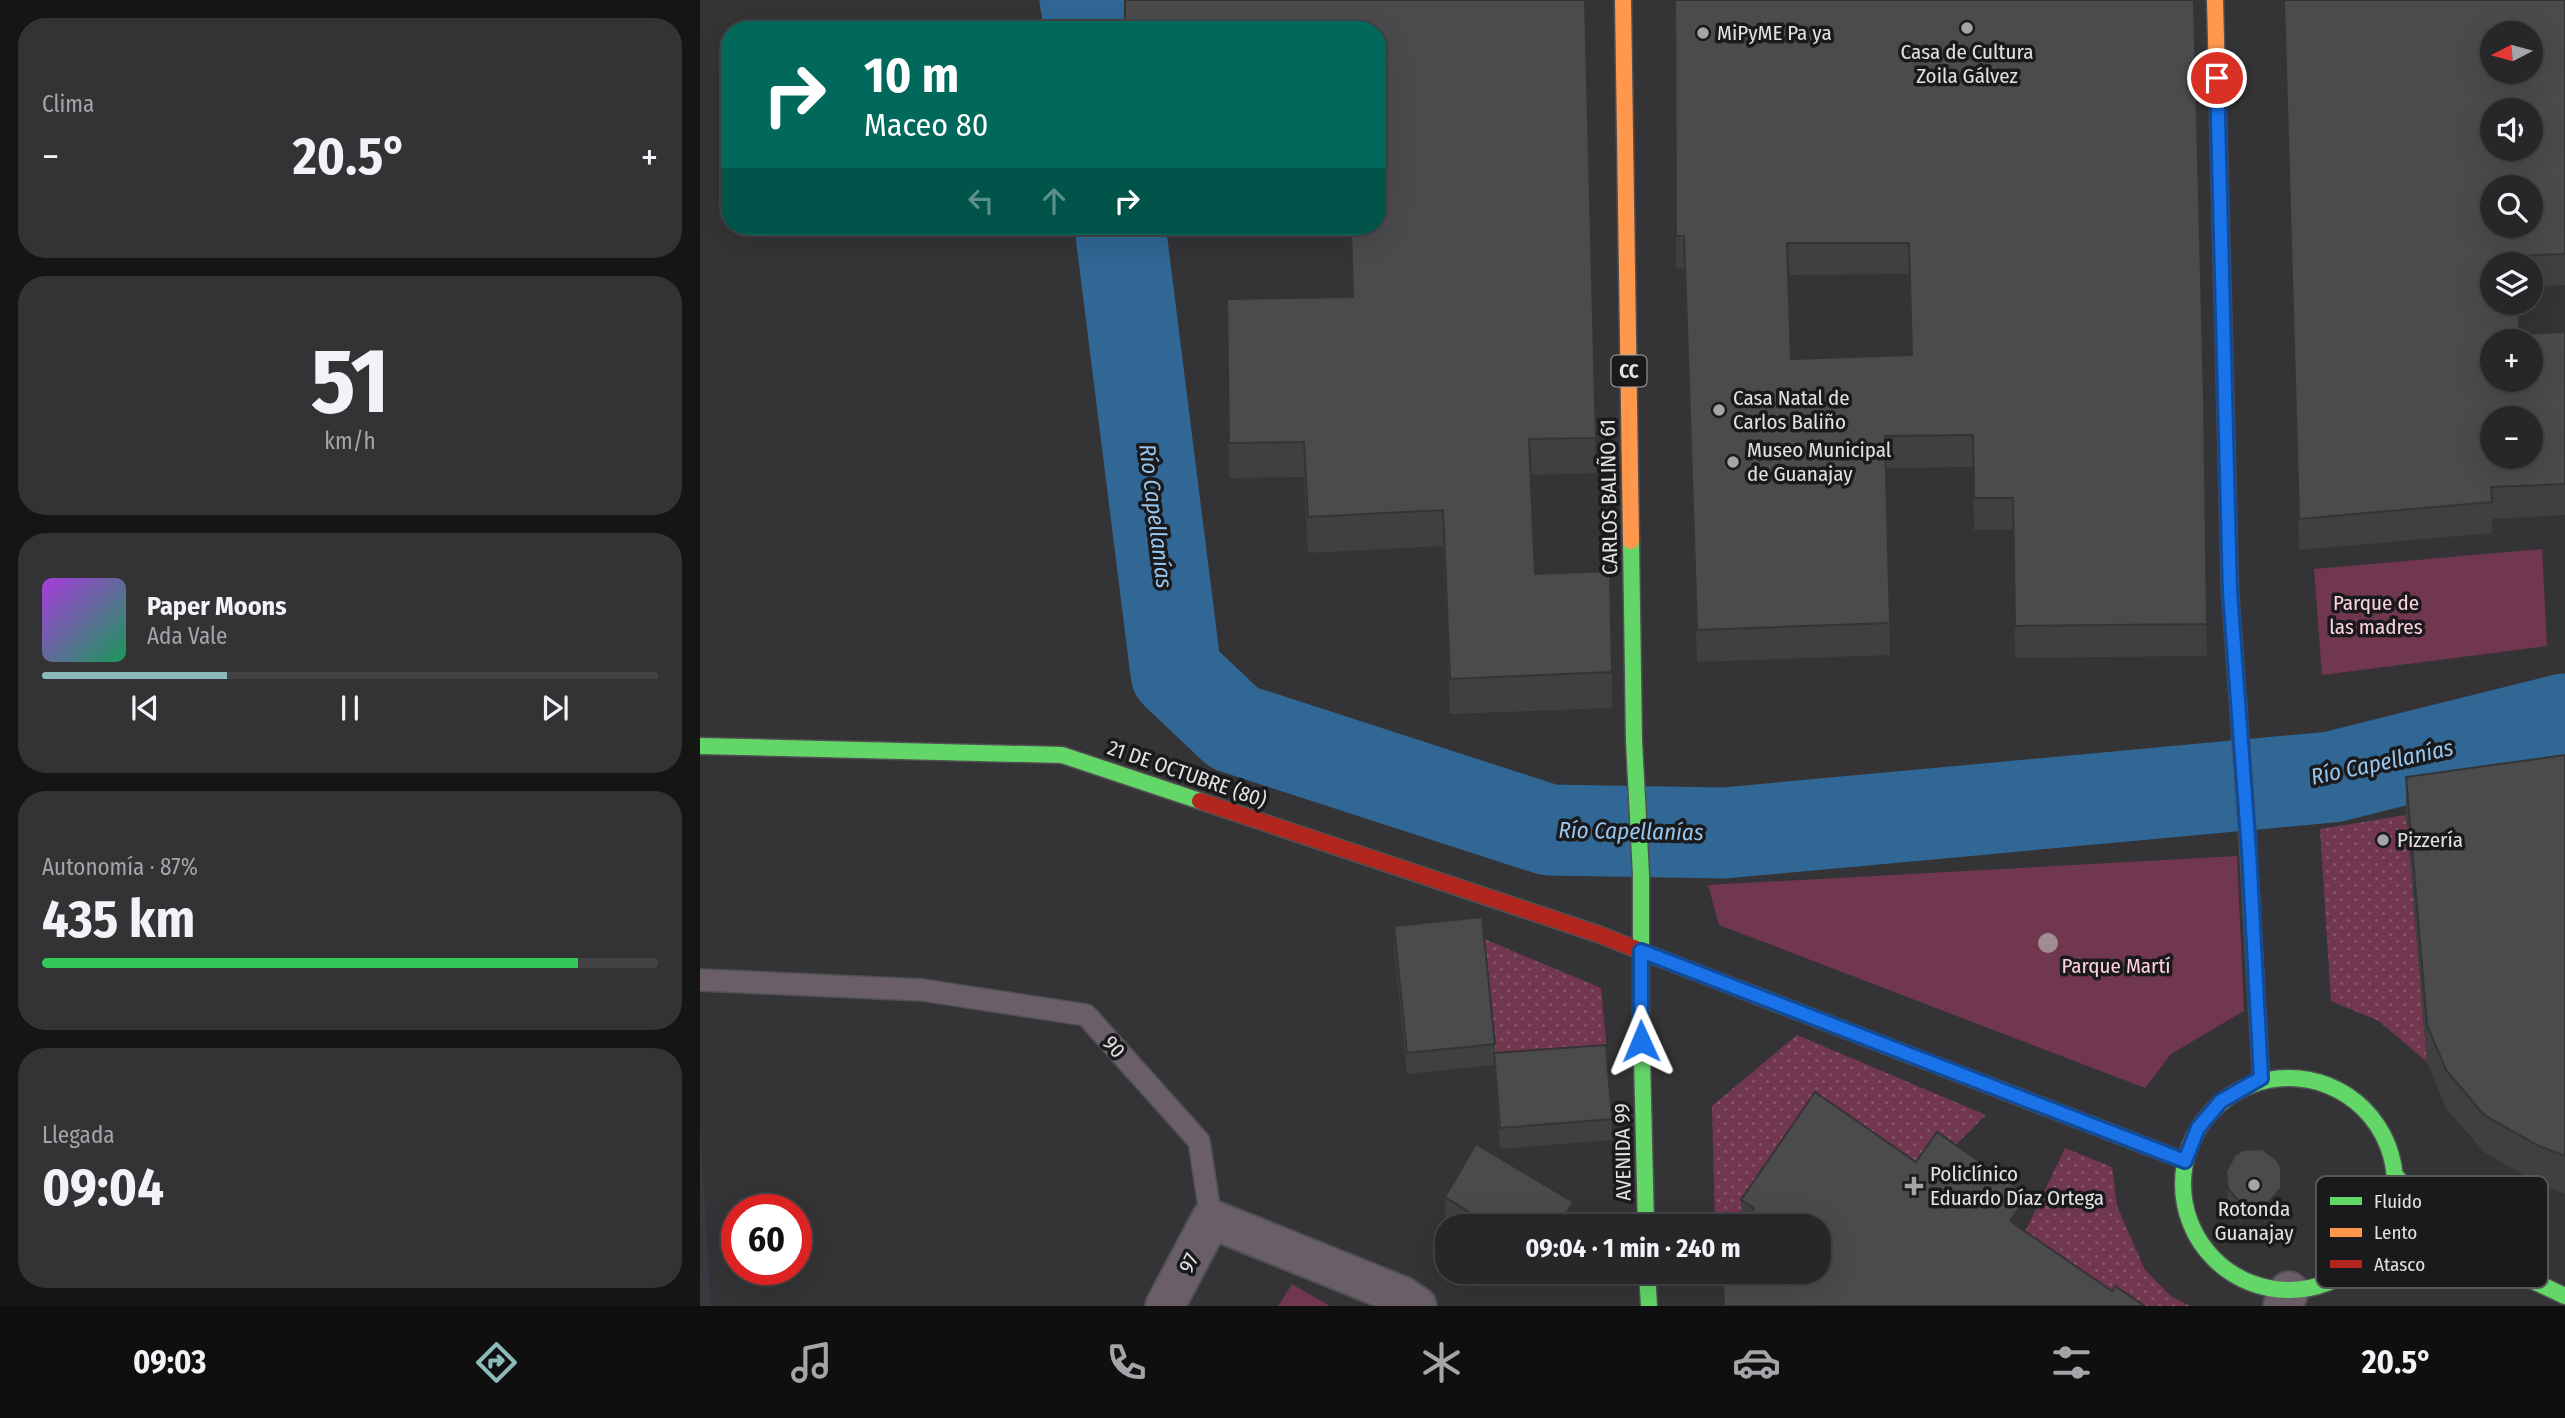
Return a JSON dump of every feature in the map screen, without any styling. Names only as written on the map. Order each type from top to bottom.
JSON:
[{"type":"main road","name":"CARLOS BALIÑO 61","points":[[1623,0],[1634,741],[1641,875],[1641,951]]},
{"type":"main road","points":[[2215,0],[2230,592],[2249,852],[2261,1078]]},
{"type":"main road","name":"21 DE OCTUBRE (80)","points":[[700,746],[1062,755],[1641,951],[2185,1161]]},
{"type":"main road","name":"AVENIDA 99","points":[[1641,951],[1646,1214]]},
{"type":"main road","points":[[2316,1287],[2286,1298],[2230,1272],[2206,1251],[2190,1224],[2183,1193],[2185,1161],[2198,1128],[2221,1101],[2261,1078],[2318,1081],[2347,1094],[2372,1116],[2387,1144],[2395,1175]]},
{"type":"main road","points":[[1648,1284],[1649,1306]]},
{"type":"main road","points":[[2548,1288],[2565,1296]]},
{"type":"street","name":"97","points":[[1165,1306],[1211,1219]]},
{"type":"street","points":[[1211,1219],[1402,1296],[1417,1306]]},
{"type":"lane","name":"90","points":[[700,980],[922,990],[1086,1015],[1199,1141],[1211,1219]]},
{"type":"shaded area","points":[[700,1124],[711,1306],[700,1306]]},
{"type":"green space","name":"Parque de las madres","points":[[2542,549],[2547,646],[2322,675],[2314,569]]},
{"type":"green space","points":[[2406,815],[2427,1062],[2379,1021],[2331,1001],[2320,829]]},
{"type":"green space","name":"Parque Martí","points":[[2237,856],[2244,1011],[2171,1054],[2145,1088],[1719,925],[1708,885]]},
{"type":"green space","points":[[1482,938],[1601,988],[1607,1050],[1495,1065]]},
{"type":"green space","points":[[1797,1035],[1986,1115],[1937,1163],[1783,1214],[1715,1214],[1712,1106]]},
{"type":"green space","points":[[2065,1148],[2112,1167],[2117,1206],[2145,1270],[2171,1296],[2190,1306],[2089,1306],[2010,1252],[2028,1226]]},
{"type":"green space","points":[[1292,1284],[1330,1306],[1278,1306]]},
{"type":"building","points":[[1125,0],[1585,0],[1596,438],[1529,439],[1535,574],[1610,571],[1612,672],[1450,679],[1443,510],[1308,517],[1304,442],[1229,443],[1227,299],[1353,297],[1351,235],[1386,235],[1386,21],[1125,21]]},
{"type":"building","points":[[1675,0],[2194,0],[2207,624],[2015,626],[2013,498],[1974,498],[1973,435],[1885,436],[1890,623],[1697,630],[1684,236],[1676,236]],"holes":[[[1787,243],[1909,243],[1912,355],[1791,359]]]},
{"type":"building","points":[[2284,0],[2565,0],[2565,254],[2480,252],[2480,315],[2519,315],[2519,329],[2480,329],[2480,392],[2543,392],[2543,333],[2565,332],[2565,484],[2491,487],[2492,502],[2299,519]]},
{"type":"building","points":[[2565,755],[2565,1156],[2539,1146],[2484,1115],[2446,1070],[2427,1025],[2406,777]]},
{"type":"building","points":[[1482,917],[1495,1044],[1407,1053],[1394,926]]},
{"type":"building","points":[[1606,1045],[1612,1119],[1500,1128],[1494,1053]]},
{"type":"building","points":[[1815,1092],[1916,1162],[1937,1132],[2028,1195],[2010,1221],[2112,1291],[2115,1286],[2145,1306],[1724,1306],[1723,1284],[1831,1284],[1831,1214],[1750,1214],[1754,1208],[1741,1200]]},
{"type":"building","points":[[1476,1144],[1573,1202],[1566,1214],[1472,1214],[1445,1197]]},
{"type":"building","name":"Rotonda Guanajay","points":[[2262,1149],[2277,1160],[2281,1168],[2281,1188],[2269,1202],[2260,1205],[2241,1203],[2228,1189],[2226,1171],[2235,1155],[2243,1150]]},
{"type":"waterway","name":"Río Capellanías","points":[[1085,0],[1089,21]]},
{"type":"waterway","name":"Río Capellanías","points":[[1121,235],[1176,673],[1234,728],[1549,830],[1724,833],[2332,777],[2565,719]]},
{"type":"traffic: fast","points":[[1631,541],[1634,741],[1641,875],[1646,1214]]},
{"type":"traffic: fast","points":[[700,746],[1062,755],[1200,801]]},
{"type":"traffic: fast","points":[[2316,1286],[2289,1290],[2248,1282],[2214,1259],[2201,1243],[2191,1225],[2183,1184],[2191,1143],[2201,1125],[2214,1109],[2248,1086],[2268,1080],[2310,1080],[2330,1086],[2364,1109],[2387,1143],[2394,1176]]},
{"type":"traffic: fast","points":[[1648,1284],[1649,1306]]},
{"type":"traffic: fast","points":[[2548,1288],[2565,1296]]},
{"type":"traffic: slow","points":[[1623,0],[1631,541]]},
{"type":"traffic: slow","points":[[2215,0],[2226,428]]},
{"type":"traffic: slow","points":[[2248,843],[2261,1078]]},
{"type":"traffic: slow","points":[[1641,951],[1910,1055]]},
{"type":"traffic: jam","points":[[2226,428],[2230,591],[2248,843]]},
{"type":"traffic: jam","points":[[1200,801],[1598,934],[1641,951]]},
{"type":"traffic: jam","points":[[1910,1055],[2185,1161]]},
{"type":"place","name":"Casa de Cultura Zoila Gálvez","points":[[1967,28]]},
{"type":"place","name":"MiPyME Pa ya","points":[[1703,33]]},
{"type":"place","name":"Casa Natal de Carlos Baliño","points":[[1719,410]]},
{"type":"place","name":"Museo Municipal de Guanajay","points":[[1733,462]]},
{"type":"place","name":"Pizzería","points":[[2383,840]]},
{"type":"place","name":"Rotonda Guanajay","points":[[2254,1185]]},
{"type":"place","name":"Policlínico Eduardo Díaz Ortega","points":[[1914,1186]]},
{"type":"route","points":[[1641,1041],[1641,951],[2185,1161],[2198,1128],[2221,1101],[2261,1078],[2249,852],[2230,592],[2217,78]]}]
